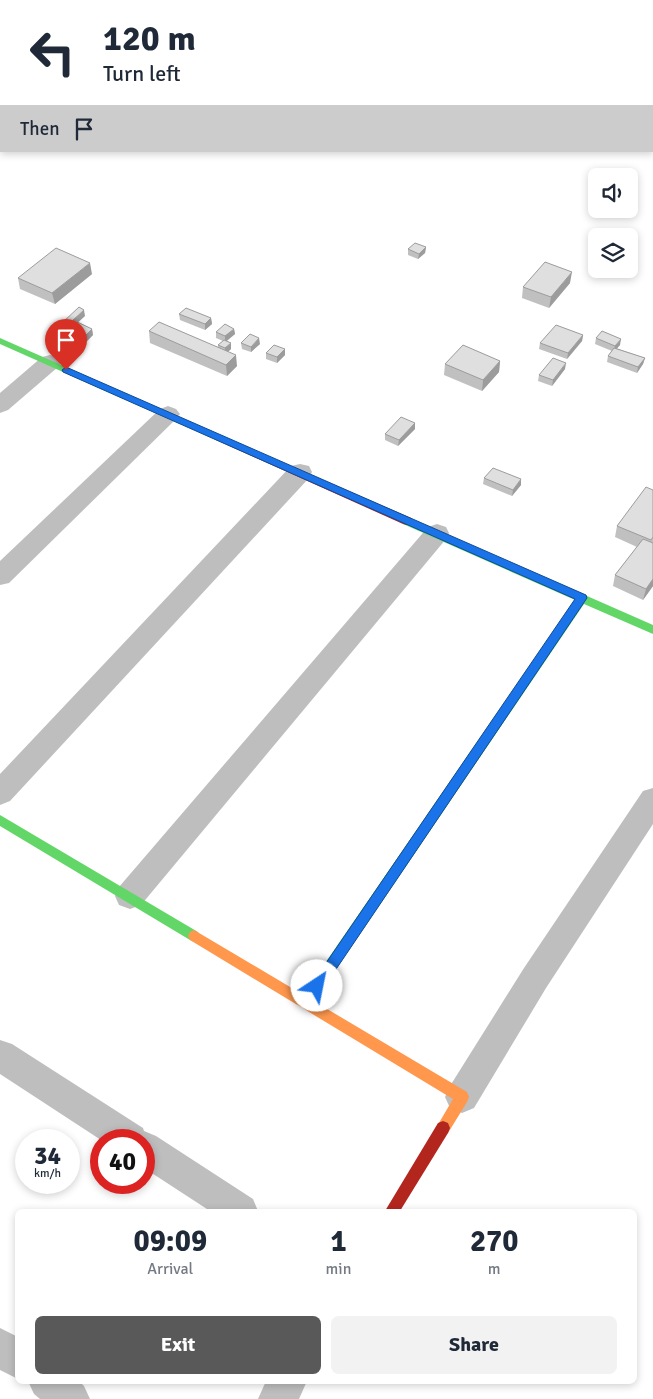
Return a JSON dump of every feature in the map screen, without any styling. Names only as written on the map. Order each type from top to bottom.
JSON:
[{"type":"street","points":[[0,341],[300,472],[653,630]]},
{"type":"street","points":[[0,405],[50,362]]},
{"type":"street","points":[[0,576],[168,414]]},
{"type":"street","points":[[0,793],[300,472]]},
{"type":"street","points":[[130,896],[436,533]]},
{"type":"street","points":[[306,1002],[582,598]]},
{"type":"street","points":[[393,1209],[535,978],[653,800]]},
{"type":"street","points":[[0,820],[462,1096]]},
{"type":"street","points":[[0,1055],[114,1129]]},
{"type":"street","points":[[155,1155],[238,1209]]},
{"type":"street","points":[[0,1347],[15,1358]]},
{"type":"street","points":[[50,1384],[71,1399]]},
{"type":"street","points":[[277,1399],[286,1384]]},
{"type":"building","points":[[415,243],[426,247],[419,254],[408,249]]},
{"type":"building","points":[[56,248],[90,263],[52,293],[18,278]]},
{"type":"building","points":[[545,262],[572,272],[551,297],[523,287]]},
{"type":"building","points":[[79,307],[84,310],[73,320],[92,329],[74,347],[62,342],[71,334],[65,331],[54,340],[46,338]]},
{"type":"building","points":[[186,308],[211,318],[205,324],[179,314]]},
{"type":"building","points":[[159,322],[236,355],[226,365],[149,331]]},
{"type":"building","points":[[225,324],[234,329],[225,336],[216,332]]},
{"type":"building","points":[[556,325],[583,335],[568,353],[540,343]]},
{"type":"building","points":[[602,331],[621,339],[615,346],[596,338]]},
{"type":"building","points":[[250,334],[259,338],[251,347],[241,343]]},
{"type":"building","points":[[224,340],[231,343],[225,348],[218,345]]},
{"type":"building","points":[[274,345],[285,349],[277,357],[266,353]]},
{"type":"building","points":[[463,345],[500,361],[483,380],[445,364]]},
{"type":"building","points":[[614,348],[645,358],[638,367],[608,356]]},
{"type":"building","points":[[553,358],[566,363],[553,380],[539,375]]},
{"type":"building","points":[[401,417],[415,423],[399,440],[385,434]]},
{"type":"building","points":[[493,468],[521,479],[513,490],[484,478]]},
{"type":"building","points":[[646,487],[653,490],[653,537],[651,540],[617,526]]},
{"type":"building","points":[[643,539],[653,543],[653,579],[646,589],[615,575]]},
{"type":"traffic: fast","points":[[0,341],[219,438]]},
{"type":"traffic: fast","points":[[407,521],[653,630]]},
{"type":"traffic: fast","points":[[306,1002],[582,598]]},
{"type":"traffic: fast","points":[[0,820],[194,936]]},
{"type":"traffic: slow","points":[[194,936],[462,1097],[443,1128]]},
{"type":"traffic: jam","points":[[219,438],[407,521]]},
{"type":"traffic: jam","points":[[393,1209],[443,1128]]},
{"type":"route","points":[[66,370],[582,598],[317,986]]}]
